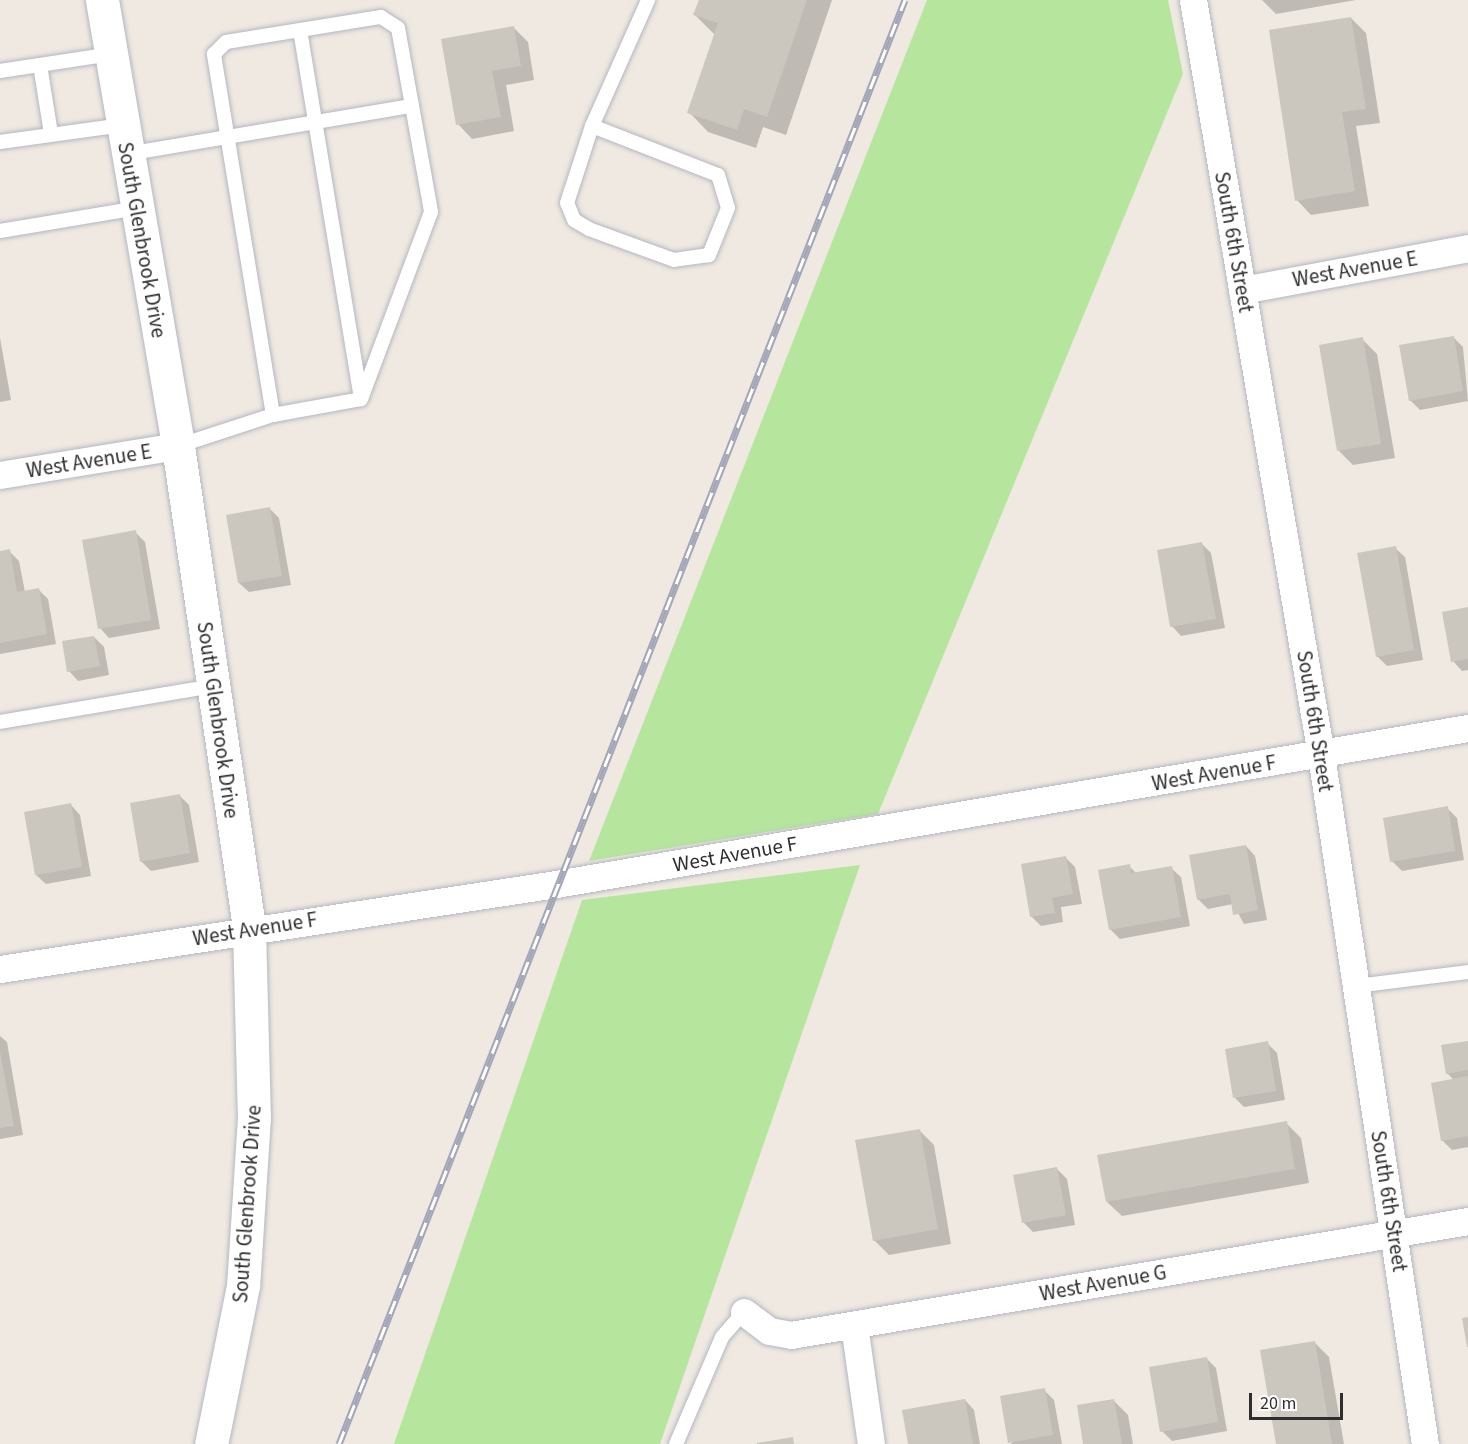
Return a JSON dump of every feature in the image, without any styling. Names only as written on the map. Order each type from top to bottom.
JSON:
[{"type":"street","name":"South Glenbrook Drive","points":[[102,0],[178,446],[249,929],[254,1117],[243,1286],[211,1444]]},
{"type":"street","name":"South 6th Street","points":[[1193,0],[1321,755],[1425,1444]]},
{"type":"street","name":"West Avenue E","points":[[1242,290],[1468,248]]},
{"type":"street","name":"West Avenue E","points":[[0,475],[178,446]]},
{"type":"street","name":"West Avenue F","points":[[0,969],[249,929],[556,884],[1321,755],[1468,728]]},
{"type":"street","name":"West Avenue G","points":[[744,1312],[769,1331],[791,1335],[1468,1221]]},
{"type":"street","points":[[854,1325],[871,1444]]},
{"type":"lane","points":[[592,126],[718,175],[728,208],[709,255],[674,260],[574,220],[567,203],[592,126],[648,0]]},
{"type":"lane","points":[[273,415],[214,54],[226,42],[381,17],[398,28],[431,213],[362,399]]},
{"type":"lane","points":[[300,30],[362,399]]},
{"type":"lane","points":[[0,71],[111,54]]},
{"type":"lane","points":[[40,65],[51,134]]},
{"type":"lane","points":[[0,142],[51,134],[125,139],[228,137],[412,106]]},
{"type":"lane","points":[[0,231],[137,208]]},
{"type":"lane","points":[[178,446],[273,415],[362,399]]},
{"type":"lane","points":[[0,722],[213,686]]},
{"type":"lane","points":[[1356,986],[1468,972]]},
{"type":"lane","points":[[676,1444],[722,1337],[744,1312]]},
{"type":"green space","points":[[927,0],[1168,0],[1183,74],[878,814],[589,861]]},
{"type":"green space","points":[[860,865],[660,1444],[394,1444],[582,900]]},
{"type":"building","points":[[699,0],[807,0],[767,117],[744,109],[737,130],[687,113],[718,23],[693,15]]},
{"type":"building","points":[[1351,17],[1366,109],[1342,112],[1355,191],[1295,201],[1269,30]]},
{"type":"building","points":[[514,26],[521,66],[492,71],[501,117],[456,125],[441,39]]},
{"type":"building","points":[[1454,336],[1463,391],[1409,401],[1399,345]]},
{"type":"building","points":[[1363,337],[1381,444],[1337,451],[1319,345]]},
{"type":"building","points":[[270,507],[282,576],[238,583],[226,515]]},
{"type":"building","points":[[136,530],[151,620],[98,629],[82,540]]},
{"type":"building","points":[[1202,542],[1216,619],[1170,627],[1157,550]]},
{"type":"building","points":[[1396,546],[1414,650],[1376,657],[1357,553]]},
{"type":"building","points":[[10,549],[17,592],[39,588],[47,634],[0,643],[0,551]]},
{"type":"building","points":[[1468,607],[1468,659],[1451,662],[1442,612]]},
{"type":"building","points":[[94,636],[100,666],[67,672],[62,641]]},
{"type":"building","points":[[180,794],[190,853],[140,862],[130,803]]},
{"type":"building","points":[[71,803],[82,867],[35,875],[24,812]]},
{"type":"building","points":[[1448,806],[1455,851],[1390,862],[1383,818]]},
{"type":"building","points":[[1246,845],[1258,910],[1233,915],[1230,894],[1197,900],[1189,855]]},
{"type":"building","points":[[1066,856],[1073,894],[1052,898],[1055,913],[1030,917],[1021,864]]},
{"type":"building","points":[[1130,864],[1131,873],[1172,866],[1181,917],[1109,930],[1098,870]]},
{"type":"building","points":[[1268,1041],[1276,1091],[1233,1098],[1225,1049]]},
{"type":"building","points":[[1468,1041],[1468,1070],[1446,1074],[1441,1045]]},
{"type":"building","points":[[0,1052],[14,1126],[0,1128]]},
{"type":"building","points":[[1468,1076],[1468,1136],[1441,1141],[1431,1083]]},
{"type":"building","points":[[1287,1121],[1295,1169],[1106,1202],[1097,1155]]},
{"type":"building","points":[[920,1129],[938,1229],[873,1241],[855,1140]]},
{"type":"building","points":[[1057,1167],[1066,1215],[1022,1223],[1013,1175]]},
{"type":"building","points":[[1468,1317],[1468,1347],[1467,1347],[1462,1318]]},
{"type":"building","points":[[1315,1341],[1332,1444],[1276,1444],[1260,1350]]},
{"type":"building","points":[[1207,1357],[1218,1422],[1160,1432],[1149,1367]]},
{"type":"building","points":[[1045,1388],[1053,1435],[1008,1443],[1000,1396]]},
{"type":"building","points":[[965,1399],[973,1444],[908,1444],[902,1410]]},
{"type":"building","points":[[1114,1399],[1122,1444],[1083,1444],[1077,1405]]},
{"type":"building","points":[[793,1437],[794,1444],[757,1444],[757,1443]]},
{"type":"railway","points":[[339,1444],[905,0]]}]
